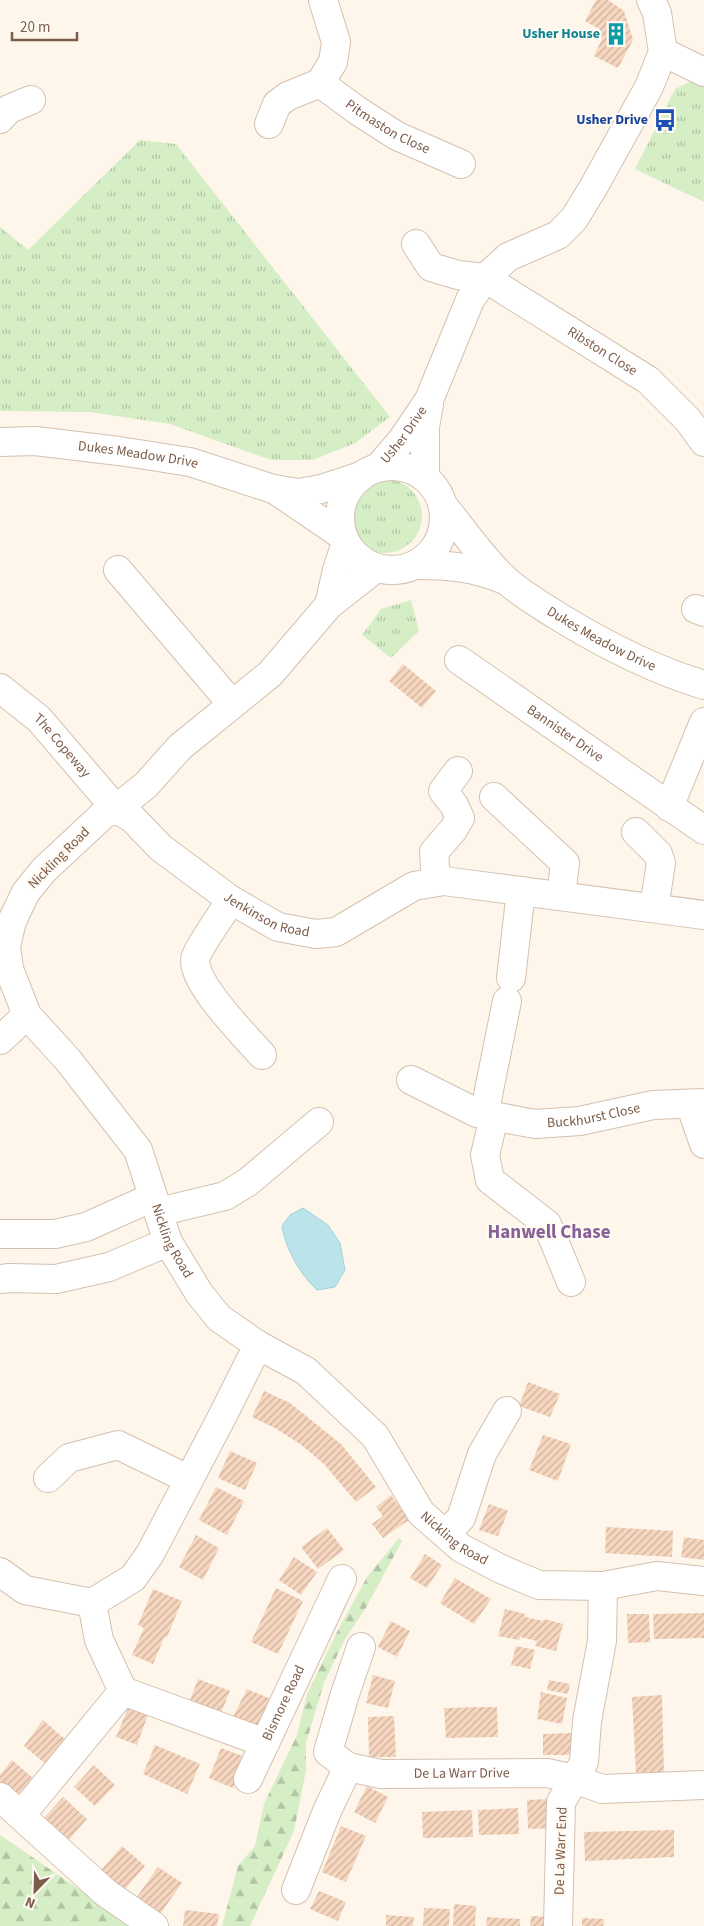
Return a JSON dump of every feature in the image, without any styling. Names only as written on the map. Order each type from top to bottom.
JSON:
[{"type":"street","points":[[269,124],[277,104],[288,96],[320,83],[333,62],[336,42],[323,0]]},
{"type":"street","name":"Usher Drive","points":[[370,472],[402,440],[429,400],[470,300],[485,278],[508,257],[558,235],[574,219],[649,87],[663,52],[657,13],[651,0]]},
{"type":"street","points":[[663,52],[704,72]]},
{"type":"street","name":"Pitmaston Close","points":[[320,83],[358,111],[397,136],[461,164]]},
{"type":"street","points":[[416,244],[431,267],[458,275],[485,278]]},
{"type":"street","name":"Ribston Close","points":[[485,278],[648,380],[688,420],[704,442]]},
{"type":"street","name":"Usher Drive","points":[[425,477],[425,427],[429,400]]},
{"type":"street","name":"Dukes Meadow Drive","points":[[0,442],[35,441],[190,462],[273,489],[299,492],[321,489],[370,472]]},
{"type":"street","points":[[394,466],[411,469],[425,477],[433,485],[442,504],[445,516],[444,528],[440,539],[426,559],[416,565],[398,570],[376,568],[357,558],[344,539],[340,514],[343,499],[350,486],[370,472],[394,466]]},
{"type":"street","name":"Dukes Meadow Drive","points":[[273,489],[344,539]]},
{"type":"street","name":"Dukes Meadow Drive","points":[[442,504],[505,580]]},
{"type":"street","name":"Nickling Road","points":[[329,605],[344,539]]},
{"type":"street","name":"Dukes Meadow Drive","points":[[416,565],[449,565],[481,570],[505,580],[595,639],[640,662],[677,677],[704,685]]},
{"type":"street","name":"Nickling Road","points":[[376,568],[329,605],[270,674],[180,746],[146,785],[116,809],[104,814],[44,870],[26,892],[12,921],[3,946],[10,969],[27,1015],[68,1060],[138,1150],[168,1242],[199,1293],[219,1318],[258,1345],[306,1372],[375,1436],[421,1513],[461,1548],[501,1569],[539,1585],[603,1586],[657,1576],[704,1581]]},
{"type":"street","points":[[118,570],[232,704]]},
{"type":"street","name":"Bannister Drive","points":[[459,660],[704,830]]},
{"type":"street","name":"The Copeway","points":[[0,688],[39,719],[116,809]]},
{"type":"street","points":[[669,807],[699,718]]},
{"type":"street","points":[[436,882],[434,852],[453,830],[460,818],[454,805],[443,791],[458,771]]},
{"type":"street","points":[[494,797],[565,863],[561,896]]},
{"type":"street","name":"Jenkinson Road","points":[[116,809],[132,818],[161,848],[231,900],[278,927],[316,934],[336,932],[414,886],[444,881],[704,915]]},
{"type":"street","points":[[636,832],[658,854],[661,863],[654,908]]},
{"type":"street","points":[[521,891],[485,1155],[490,1180],[546,1224],[571,1282]]},
{"type":"street","points":[[231,900],[195,957],[196,970],[203,987],[262,1056]]},
{"type":"street","points":[[0,1040],[27,1015]]},
{"type":"street","name":"Buckhurst Close","points":[[411,1080],[477,1113],[535,1124],[580,1121],[653,1105],[697,1104]]},
{"type":"street","points":[[697,1104],[704,1144]]},
{"type":"street","points":[[0,1234],[55,1234],[86,1227],[155,1204],[225,1196],[248,1182],[319,1122]]},
{"type":"street","points":[[0,1280],[9,1278],[56,1278],[109,1267],[168,1242]]},
{"type":"street","points":[[0,1572],[25,1590],[92,1603],[133,1578],[150,1554],[258,1345]]},
{"type":"street","points":[[446,1534],[461,1518],[482,1454],[507,1411]]},
{"type":"street","points":[[48,1478],[69,1458],[118,1445],[188,1479]]},
{"type":"street","name":"Bismore Road","points":[[123,1691],[265,1743],[342,1578]]},
{"type":"street","points":[[575,1779],[584,1762],[586,1722],[602,1641],[603,1586]]},
{"type":"street","points":[[21,1815],[123,1691],[99,1640],[92,1603]]},
{"type":"street","name":"De La Warr Drive","points":[[361,1647],[344,1694],[328,1752],[348,1767],[381,1774],[547,1773],[575,1779],[602,1789],[704,1785]]},
{"type":"street","points":[[248,1779],[265,1743]]},
{"type":"street","points":[[296,1890],[348,1767]]},
{"type":"street","name":"De La Warr End","points":[[558,1926],[561,1802],[575,1779]]},
{"type":"street","points":[[0,1797],[106,1893],[154,1926]]},
{"type":"green space","points":[[696,79],[704,83],[704,202],[635,169],[675,89]]},
{"type":"green space","points":[[140,140],[176,144],[390,417],[355,443],[313,460],[271,460],[170,424],[90,412],[0,411],[0,227],[28,250]]},
{"type":"green space","points":[[378,479],[392,479],[406,485],[416,495],[422,509],[422,523],[416,537],[406,547],[392,553],[378,553],[364,547],[354,537],[348,523],[348,509],[354,495],[364,485]]},
{"type":"green space","points":[[411,600],[419,631],[391,658],[362,635],[381,609]]},
{"type":"green space","points":[[399,1538],[402,1541],[367,1606],[345,1639],[324,1683],[306,1743],[306,1770],[294,1831],[250,1926],[222,1926],[238,1866],[255,1846],[264,1804],[297,1735],[307,1694],[337,1632],[367,1577]]},
{"type":"green space","points":[[0,1835],[133,1926],[0,1926]]},
{"type":"water","points":[[303,1208],[328,1225],[340,1243],[345,1270],[335,1287],[317,1290],[299,1269],[290,1252],[282,1226],[290,1215]]},
{"type":"building","name":"Usher House","points":[[596,0],[608,0],[624,11],[633,40],[618,68],[594,56],[602,39],[599,29],[585,21]]},
{"type":"building","points":[[403,664],[436,691],[422,708],[389,681]]},
{"type":"building","points":[[528,1382],[560,1394],[550,1417],[519,1406]]},
{"type":"building","points":[[264,1391],[290,1403],[341,1444],[376,1487],[356,1502],[324,1464],[300,1444],[275,1428],[252,1417]]},
{"type":"building","points":[[543,1435],[571,1444],[558,1481],[529,1470]]},
{"type":"building","points":[[230,1451],[257,1463],[245,1490],[218,1478]]},
{"type":"building","points":[[216,1487],[244,1501],[227,1535],[199,1520]]},
{"type":"building","points":[[391,1495],[409,1520],[383,1538],[372,1524],[383,1516],[376,1507]]},
{"type":"building","points":[[489,1504],[508,1511],[498,1536],[479,1530]]},
{"type":"building","points":[[606,1527],[673,1531],[672,1557],[605,1553]]},
{"type":"building","points":[[327,1528],[344,1550],[318,1569],[301,1547]]},
{"type":"building","points":[[196,1535],[219,1548],[203,1580],[179,1567]]},
{"type":"building","points":[[684,1537],[704,1540],[704,1560],[681,1557]]},
{"type":"building","points":[[425,1554],[442,1565],[427,1588],[410,1578]]},
{"type":"building","points":[[294,1557],[317,1572],[301,1595],[279,1580]]},
{"type":"building","points":[[455,1578],[491,1599],[474,1624],[440,1603]]},
{"type":"building","points":[[276,1588],[303,1601],[278,1654],[251,1642]]},
{"type":"building","points":[[153,1589],[182,1601],[153,1664],[132,1655],[144,1628],[138,1625]]},
{"type":"building","points":[[505,1609],[525,1614],[525,1617],[563,1624],[556,1651],[535,1646],[537,1641],[520,1637],[519,1640],[498,1636]]},
{"type":"building","points":[[704,1613],[704,1638],[654,1639],[653,1614]]},
{"type":"building","points":[[627,1614],[649,1614],[650,1642],[628,1643]]},
{"type":"building","points":[[391,1621],[410,1631],[397,1657],[378,1647]]},
{"type":"building","points":[[516,1646],[535,1650],[530,1669],[511,1665]]},
{"type":"building","points":[[373,1675],[395,1681],[388,1708],[366,1703]]},
{"type":"building","points":[[198,1679],[230,1691],[218,1721],[187,1708]]},
{"type":"building","points":[[549,1680],[570,1684],[568,1694],[547,1690]]},
{"type":"building","points":[[247,1689],[271,1699],[257,1731],[232,1719]]},
{"type":"building","points":[[541,1692],[567,1698],[562,1724],[537,1719]]},
{"type":"building","points":[[662,1695],[664,1772],[636,1773],[632,1697]]},
{"type":"building","points":[[497,1707],[498,1737],[446,1738],[444,1708]]},
{"type":"building","points":[[128,1708],[148,1715],[137,1745],[116,1737]]},
{"type":"building","points":[[394,1716],[396,1757],[369,1757],[368,1717]]},
{"type":"building","points":[[43,1720],[66,1740],[47,1765],[24,1746]]},
{"type":"building","points":[[571,1733],[572,1755],[543,1755],[543,1734]]},
{"type":"building","points":[[155,1745],[200,1764],[187,1794],[143,1774]]},
{"type":"building","points":[[221,1748],[245,1757],[233,1788],[209,1778]]},
{"type":"building","points":[[12,1760],[35,1780],[20,1798],[0,1783],[0,1775]]},
{"type":"building","points":[[94,1765],[115,1785],[95,1806],[74,1787]]},
{"type":"building","points":[[367,1786],[388,1797],[375,1823],[354,1812]]},
{"type":"building","points":[[63,1797],[87,1819],[68,1841],[43,1819]]},
{"type":"building","points":[[550,1799],[551,1828],[528,1829],[527,1800]]},
{"type":"building","points":[[518,1808],[519,1834],[479,1835],[478,1810]]},
{"type":"building","points":[[472,1810],[473,1837],[423,1838],[422,1812]]},
{"type":"building","points":[[341,1826],[366,1836],[346,1882],[322,1872]]},
{"type":"building","points":[[674,1830],[674,1857],[585,1861],[584,1832]]},
{"type":"building","points":[[122,1846],[145,1866],[120,1895],[97,1875]]},
{"type":"building","points":[[158,1867],[182,1883],[158,1917],[134,1901]]},
{"type":"building","points":[[319,1891],[346,1902],[338,1921],[310,1909]]},
{"type":"building","points":[[454,1904],[476,1906],[475,1926],[453,1926]]},
{"type":"building","points":[[424,1908],[450,1909],[449,1926],[423,1926]]},
{"type":"building","points":[[185,1910],[219,1914],[217,1926],[183,1926]]},
{"type":"building","points":[[386,1915],[414,1917],[413,1926],[386,1926]]},
{"type":"building","points":[[531,1916],[552,1917],[552,1926],[530,1926]]},
{"type":"building","points":[[487,1917],[520,1919],[520,1926],[486,1926]]},
{"type":"building","points":[[582,1918],[604,1919],[603,1926],[582,1926]]},
{"type":"place","name":"Usher House","points":[[616,34]]},
{"type":"place","name":"Usher Drive","points":[[665,120]]},
{"type":"district","name":"Hanwell Chase","points":[[549,1232]]}]
